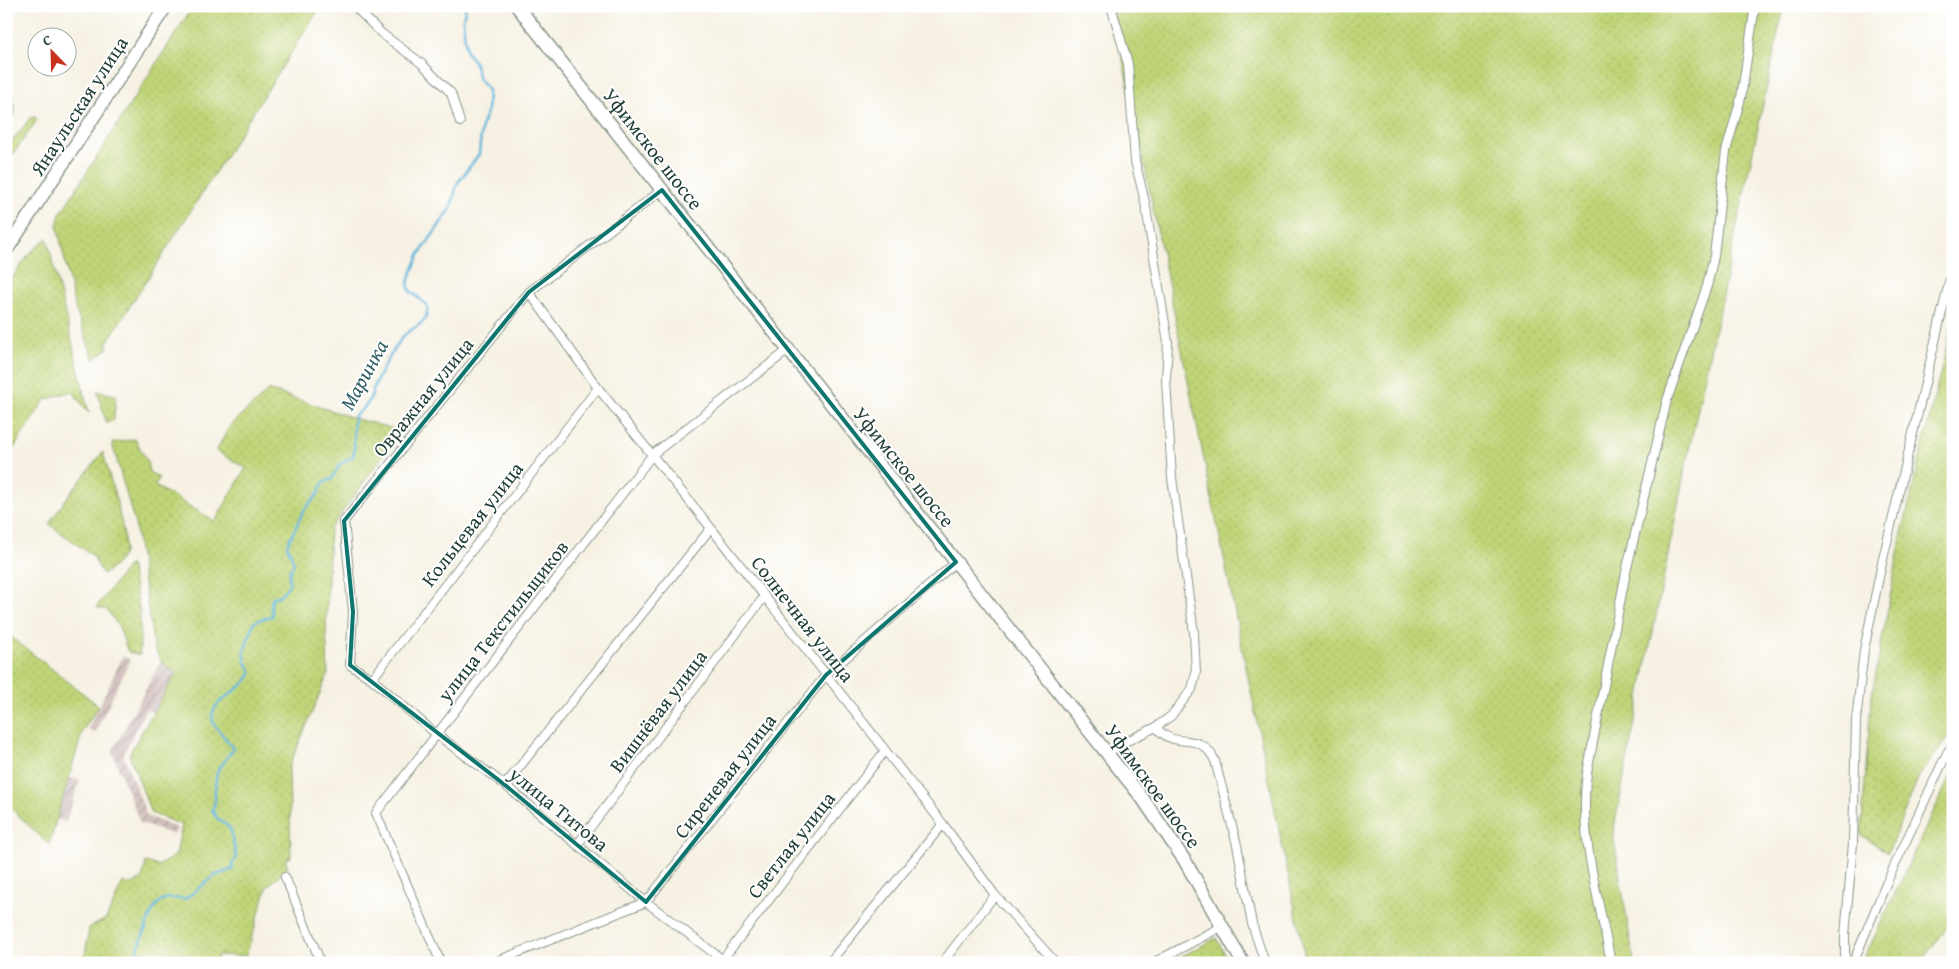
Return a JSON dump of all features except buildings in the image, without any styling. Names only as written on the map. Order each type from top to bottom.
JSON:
[{"type":"main road","name":"Янаульская улица","points":[[6,251],[166,6]]},
{"type":"main road","name":"Уфимское шоссе","points":[[517,6],[787,350],[1108,753],[1185,861],[1243,963]]},
{"type":"street","points":[[354,6],[381,33],[421,63],[452,93],[460,122]]},
{"type":"street","points":[[1108,753],[1123,743],[1156,727],[1171,716],[1192,689],[1196,673],[1194,633],[1172,478],[1166,380],[1168,342],[1145,202],[1135,161],[1128,64],[1111,6]]},
{"type":"street","points":[[1611,963],[1585,822],[1587,773],[1626,572],[1667,400],[1707,286],[1714,256],[1726,151],[1740,98],[1755,6]]},
{"type":"street","name":"Овражная улица","points":[[372,680],[350,665],[353,612],[344,521],[529,292],[662,190]]},
{"type":"street","points":[[1844,963],[1853,843],[1856,720],[1864,650],[1880,572],[1953,266]]},
{"type":"street","name":"Солнечная улица","points":[[529,292],[598,388],[653,454],[884,752],[943,824],[995,895],[1056,963]]},
{"type":"street","name":"улица Текстильщиков","points":[[441,963],[376,813],[653,454],[787,350]]},
{"type":"street","name":"Кольцевая улица","points":[[372,680],[598,388]]},
{"type":"street","points":[[505,785],[711,528]]},
{"type":"street","name":"Сиреневая улица","points":[[492,963],[646,902],[826,675],[956,562]]},
{"type":"street","name":"Вишнёвая улица","points":[[577,845],[764,597]]},
{"type":"street","name":"улица Титова","points":[[372,680],[436,734],[505,785],[646,902],[725,961]]},
{"type":"street","points":[[1156,727],[1165,736],[1173,740],[1202,743],[1215,761],[1237,845],[1252,924],[1265,963]]},
{"type":"street","points":[[1853,963],[1890,875],[1947,753],[1953,745]]},
{"type":"street","name":"Светлая улица","points":[[725,961],[884,752]]},
{"type":"street","points":[[829,963],[943,824]]},
{"type":"street","points":[[285,878],[321,963]]},
{"type":"street","points":[[942,963],[995,895]]},
{"type":"street","points":[[1152,963],[1222,926]]},
{"type":"highlighted area","points":[[662,190],[956,562],[826,675],[646,902],[505,785],[350,665],[353,612],[344,521],[529,292]]},
{"type":"shaded area","points":[[123,656],[130,660],[95,733],[88,729]]},
{"type":"shaded area","points":[[161,661],[177,673],[152,712],[146,709],[123,754],[147,816],[177,828],[174,835],[140,823],[112,752]]},
{"type":"shaded area","points":[[70,778],[80,780],[66,822],[57,819]]},
{"type":"green space","points":[[193,6],[321,6],[106,344],[109,347],[94,360],[75,308],[57,225],[60,214]]},
{"type":"green space","points":[[1112,6],[1784,6],[1684,474],[1613,833],[1634,963],[1306,963]]},
{"type":"green space","points":[[6,99],[11,100],[15,104],[14,114],[6,124]]},
{"type":"green space","points":[[35,117],[37,120],[11,157],[6,159],[6,149],[30,118]]},
{"type":"green space","points":[[47,238],[89,413],[72,391],[45,400],[6,460],[6,286],[30,253]]},
{"type":"green space","points":[[1953,320],[1953,731],[1919,776],[1888,853],[1861,835],[1871,700],[1901,537]]},
{"type":"green space","points":[[269,390],[354,418],[401,431],[330,529],[326,627],[328,674],[289,767],[291,857],[285,859],[288,867],[267,887],[246,956],[217,955],[218,963],[84,963],[89,928],[106,919],[123,882],[130,885],[142,879],[146,862],[158,866],[176,855],[182,825],[151,813],[129,754],[176,673],[161,661],[154,648],[135,524],[112,443],[135,439],[148,463],[149,472],[159,478],[155,486],[215,521],[246,468],[216,451],[229,427]]},
{"type":"green space","points":[[97,391],[116,395],[114,420],[106,422]]},
{"type":"green space","points":[[103,452],[123,531],[124,552],[112,568],[103,575],[93,556],[49,524],[68,496]]},
{"type":"green space","points":[[130,564],[140,612],[140,655],[128,652],[119,627],[107,610],[96,607]]},
{"type":"green space","points":[[6,633],[99,706],[83,730],[49,845],[6,803]]},
{"type":"green space","points":[[1953,770],[1953,920],[1920,963],[1862,963]]},
{"type":"green space","points":[[1216,938],[1230,963],[1169,963]]},
{"type":"waterway","name":"Маринка","points":[[145,963],[137,951],[151,914],[158,903],[167,898],[185,899],[216,875],[233,869],[232,864],[236,859],[236,855],[230,828],[217,818],[212,810],[215,803],[217,772],[233,749],[214,724],[212,716],[214,709],[245,682],[250,675],[251,670],[246,660],[245,651],[253,625],[259,620],[272,616],[271,603],[273,597],[279,596],[289,585],[289,573],[294,563],[287,545],[304,510],[318,494],[323,483],[332,479],[340,464],[353,457],[355,415],[368,403],[379,375],[401,339],[425,318],[427,305],[410,291],[409,279],[419,255],[451,208],[457,184],[479,154],[482,125],[487,112],[488,90],[479,80],[474,61],[466,52],[463,19],[466,6]]}]
